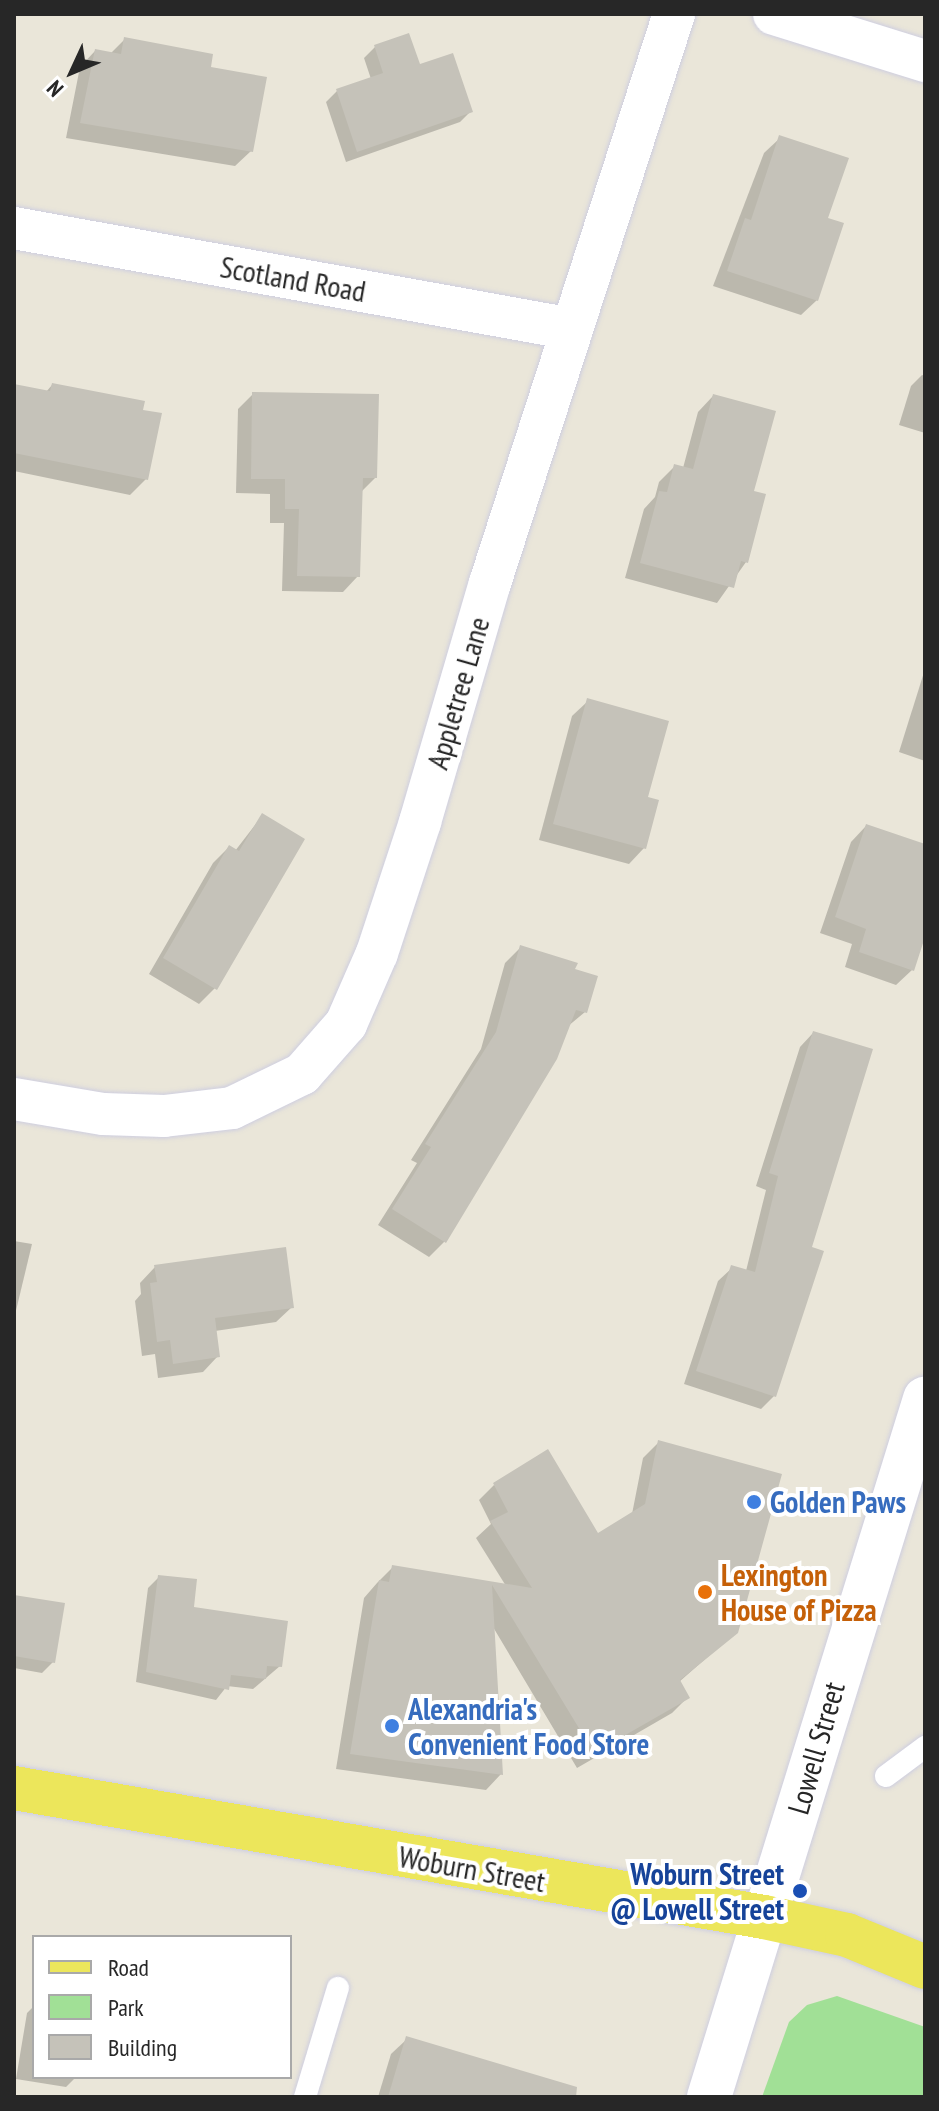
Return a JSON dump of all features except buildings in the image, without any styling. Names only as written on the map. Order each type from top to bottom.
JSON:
[{"type":"main road","name":"Lowell Street","points":[[709,2097],[925,1399]]},
{"type":"main road","name":"Woburn Street","points":[[14,1788],[764,1917],[847,1935],[925,1967]]},
{"type":"street","name":"Appletree Lane","points":[[14,1099],[103,1114],[164,1116],[232,1108],[302,1074],[346,1024],[377,953],[420,822],[572,329],[674,14]]},
{"type":"street","points":[[774,14],[925,61]]},
{"type":"street","name":"Scotland Road","points":[[14,228],[572,329]]},
{"type":"lane","points":[[886,1776],[925,1747]]},
{"type":"lane","points":[[305,2097],[338,1988]]},
{"type":"green space","points":[[837,1996],[925,2027],[925,2097],[762,2097],[789,2022],[807,2005]]},
{"type":"place","name":"Golden Paws","points":[[754,1502]]},
{"type":"place","name":"Lexington House of Pizza","points":[[705,1592]]},
{"type":"place","name":"Alexandria's Convenient Food Store","points":[[392,1726]]},
{"type":"place","name":"Woburn Street @ Lowell Street","points":[[800,1891]]}]
